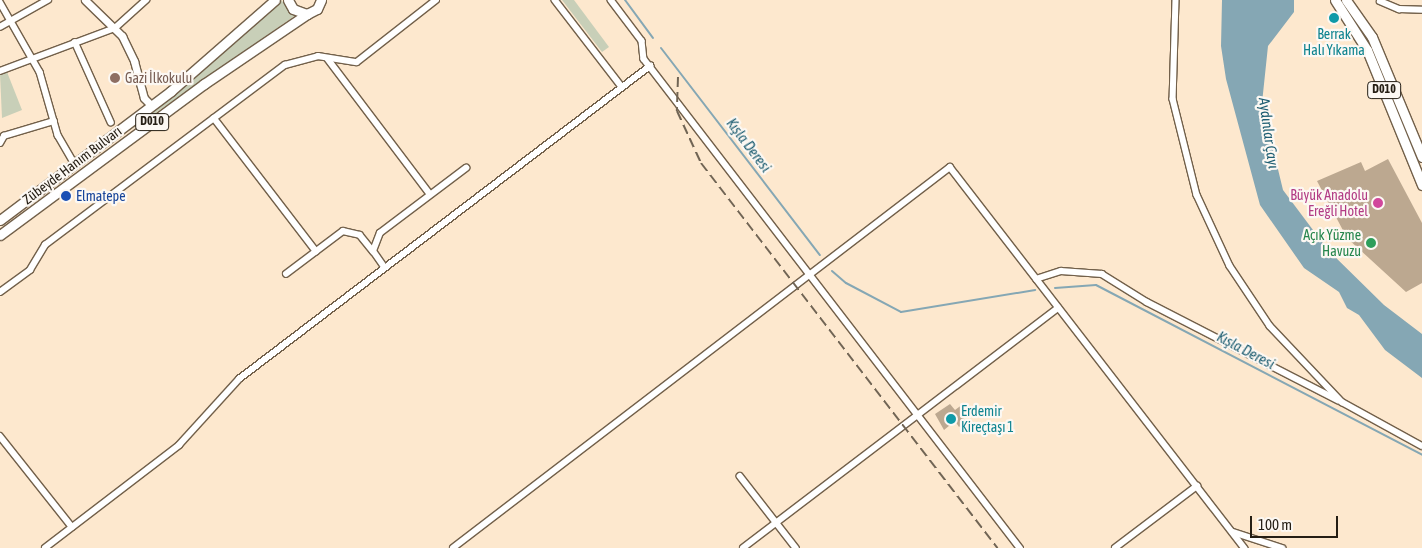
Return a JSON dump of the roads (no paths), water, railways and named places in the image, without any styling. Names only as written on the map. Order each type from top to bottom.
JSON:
[{"type":"highway","name":"Zübeyde Hanım Bulvarı","points":[[0,220],[150,104],[171,91],[275,0]]},
{"type":"highway","points":[[288,0],[293,9],[307,14]]},
{"type":"highway","name":"D010","points":[[1334,0],[1367,50],[1422,185]]},
{"type":"highway","name":"D010","points":[[1346,0],[1372,37],[1422,156]]},
{"type":"highway","name":"Zübeyde Hanım Bulvarı","points":[[0,235],[204,84],[307,14],[322,1]]},
{"type":"street","points":[[0,28],[48,0]]},
{"type":"street","points":[[85,0],[115,28],[130,50],[144,98],[150,104]]},
{"type":"street","points":[[0,71],[115,28],[146,0]]},
{"type":"street","points":[[0,292],[30,270],[45,245],[285,65],[301,58],[356,62],[436,0]]},
{"type":"street","points":[[555,0],[622,87]]},
{"type":"street","points":[[611,0],[642,41],[644,59],[1020,548]]},
{"type":"street","points":[[1176,0],[1173,99],[1197,195],[1230,266],[1253,304],[1342,402]]},
{"type":"street","points":[[1380,0],[1399,9],[1422,10]]},
{"type":"street","points":[[0,2],[34,58],[54,121],[74,163]]},
{"type":"street","points":[[75,42],[111,122]]},
{"type":"street","points":[[328,59],[430,194]]},
{"type":"street","points":[[45,548],[179,445],[239,379],[384,266],[650,66]]},
{"type":"street","points":[[214,118],[316,251]]},
{"type":"street","points":[[0,143],[4,136],[54,121]]},
{"type":"street","points":[[0,128],[4,136]]},
{"type":"street","points":[[453,548],[950,167],[1245,548]]},
{"type":"street","points":[[373,251],[380,233],[466,168]]},
{"type":"street","points":[[286,274],[343,231],[360,235],[384,266]]},
{"type":"street","points":[[1036,278],[1061,271],[1102,274],[1147,302],[1342,402],[1422,446]]},
{"type":"street","points":[[743,548],[1058,308]]},
{"type":"street","points":[[0,436],[72,527]]},
{"type":"street","points":[[740,476],[796,548]]},
{"type":"street","points":[[1115,548],[1197,486]]},
{"type":"street","points":[[1233,532],[1282,548]]},
{"type":"water","name":"Aydınlar Çayı","points":[[1222,0],[1294,0],[1294,12],[1268,46],[1262,103],[1283,190],[1328,250],[1384,305],[1422,334],[1422,378],[1385,350],[1359,315],[1347,308],[1339,292],[1304,268],[1260,205],[1226,79],[1221,46]]},
{"type":"waterway","name":"Kışla Deresi","points":[[625,0],[653,38]]},
{"type":"waterway","name":"Kışla Deresi","points":[[661,48],[820,255]]},
{"type":"waterway","name":"Kışla Deresi","points":[[832,271],[846,283],[901,312],[1035,290]]},
{"type":"waterway","name":"Kışla Deresi","points":[[1055,288],[1096,285],[1422,455]]},
{"type":"railway","points":[[678,77],[677,111],[701,163],[998,548]]},
{"type":"place","name":"Berrak Halı Yıkama","points":[[1334,18]]},
{"type":"place","name":"Gazi İlkokulu","points":[[115,78]]},
{"type":"place","name":"Elmatepe","points":[[66,196]]},
{"type":"place","name":"Büyük Anadolu Ereğli Hotel","points":[[1378,203]]},
{"type":"place","name":"Açık Yüzme Havuzu","points":[[1371,243]]},
{"type":"place","name":"Erdemir Kireçtaşı 1","points":[[951,419]]}]
